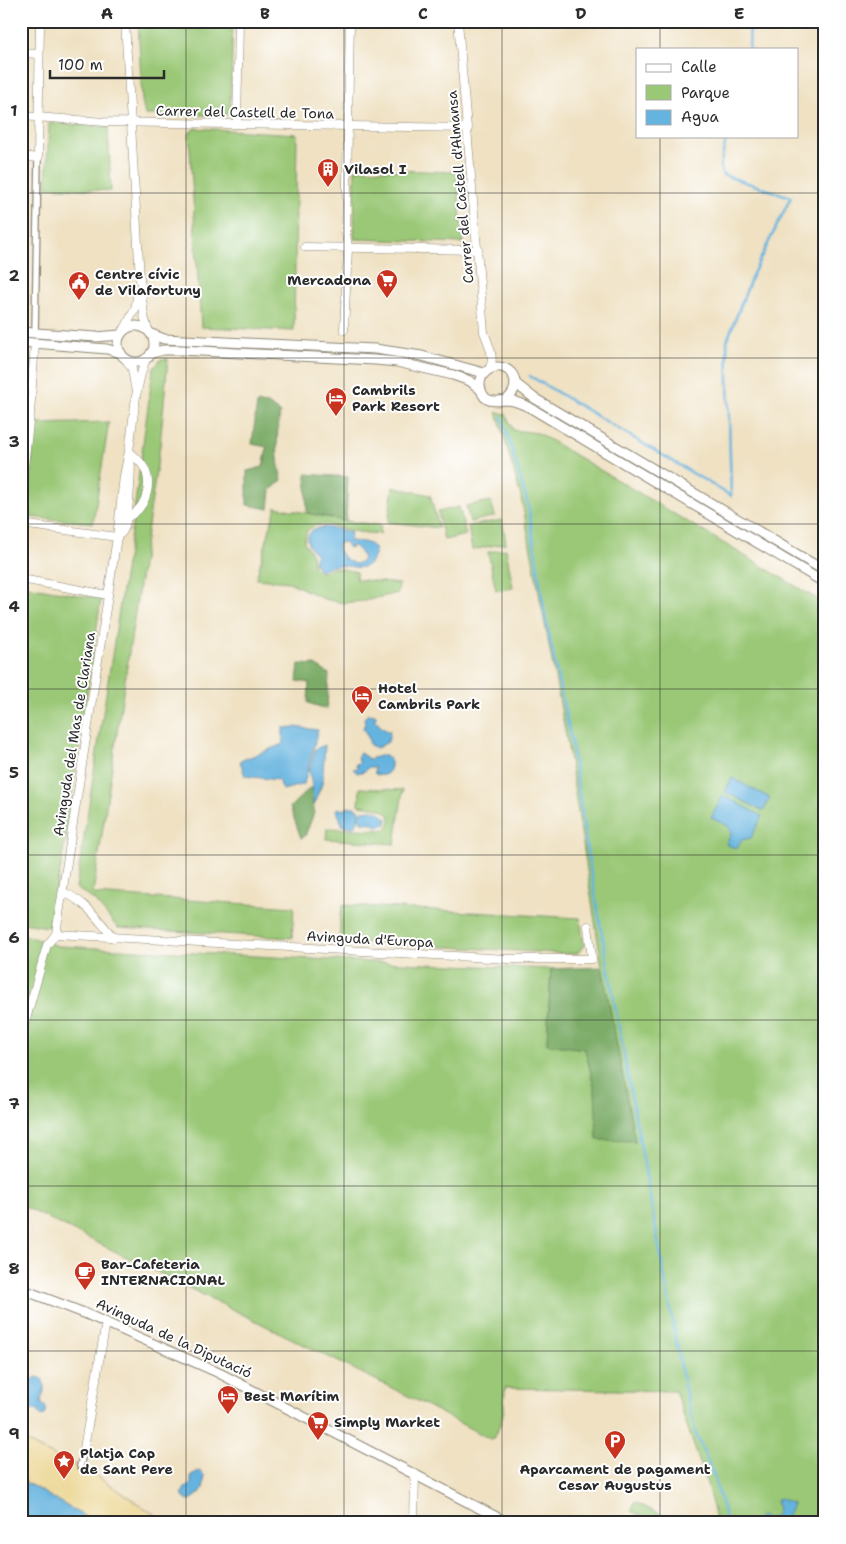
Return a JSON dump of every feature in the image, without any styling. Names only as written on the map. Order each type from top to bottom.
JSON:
[{"type":"street","points":[[21,492],[31,402],[35,338],[40,21]]},
{"type":"street","points":[[125,21],[140,279],[144,316],[154,343],[149,355]]},
{"type":"street","points":[[237,124],[239,21]]},
{"type":"street","points":[[344,330],[348,248],[346,233],[350,21]]},
{"type":"street","name":"Carrer del Castell d'Almansa","points":[[458,21],[484,332],[490,350],[492,365],[486,371]]},
{"type":"street","points":[[21,53],[39,54]]},
{"type":"street","name":"Carrer del Castell de Tona","points":[[21,116],[130,122],[468,128]]},
{"type":"street","points":[[21,156],[38,158]]},
{"type":"street","points":[[305,247],[478,250]]},
{"type":"street","points":[[123,356],[118,346],[122,332],[135,309],[140,279]]},
{"type":"street","points":[[21,342],[35,338],[96,337],[122,332],[136,326],[164,339],[375,349],[422,356],[486,371]]},
{"type":"street","points":[[21,332],[35,338],[107,348],[136,362],[164,350],[182,350],[374,360],[419,366],[470,381],[490,401],[498,402],[506,400],[512,395],[515,383]]},
{"type":"street","name":"Carrer del Castell d'Almansa","points":[[490,350],[507,370]]},
{"type":"street","name":"Avinguda del Mas de Clariana","points":[[21,1037],[31,1008],[47,945],[56,934],[117,537],[136,396],[141,374],[149,355]]},
{"type":"street","name":"Avinguda del Mas de Clariana","points":[[123,356],[134,377],[136,396]]},
{"type":"street","points":[[480,389],[480,380],[486,371],[496,367],[507,370],[515,383],[534,398],[825,571]]},
{"type":"street","points":[[506,400],[529,407],[825,583]]},
{"type":"street","points":[[21,402],[31,402]]},
{"type":"street","points":[[127,514],[130,516],[136,513],[144,503],[148,492],[148,483],[142,464],[129,451]]},
{"type":"street","name":"Avinguda del Mas de Clariana","points":[[117,537],[124,530],[127,514],[132,466],[129,451]]},
{"type":"street","name":"Avinguda del Mas de Clariana","points":[[124,476],[127,488],[123,512],[127,514]]},
{"type":"street","points":[[21,524],[117,537]]},
{"type":"street","points":[[21,579],[108,595]]},
{"type":"street","points":[[63,892],[83,903],[114,938]]},
{"type":"street","points":[[88,936],[101,928],[101,922]]},
{"type":"street","name":"Avinguda d'Europa","points":[[56,934],[508,959],[592,959],[588,926]]},
{"type":"street","name":"Avinguda de la Diputació","points":[[21,1288],[106,1322],[248,1387],[508,1523]]},
{"type":"street","points":[[80,1466],[106,1322]]},
{"type":"street","points":[[414,1523],[415,1474]]},
{"type":"green space","points":[[138,21],[233,21],[230,113],[225,115],[145,115],[142,100]]},
{"type":"green space","points":[[49,123],[108,127],[111,191],[46,187]]},
{"type":"green space","points":[[194,128],[297,134],[294,331],[201,327],[189,134]]},
{"type":"green space","points":[[355,169],[457,172],[463,243],[354,239]]},
{"type":"green space","points":[[161,359],[168,359],[160,445],[93,894],[294,907],[292,938],[118,928],[94,900],[76,888],[132,526],[153,369]]},
{"type":"green space","points":[[257,403],[268,404],[280,413],[277,447],[282,480],[271,490],[269,509],[247,505],[247,471],[263,467],[267,447],[252,444]]},
{"type":"green space","points":[[497,412],[506,414],[513,430],[538,433],[819,600],[825,606],[825,1523],[717,1523],[706,1481],[675,1391],[505,1388],[502,1420],[492,1440],[414,1399],[21,1205],[21,934],[58,946],[551,969],[547,1043],[585,1049],[595,1090],[597,1112],[635,1141],[602,967],[567,741],[521,497]]},
{"type":"green space","points":[[109,422],[93,523],[28,517],[34,424]]},
{"type":"green space","points":[[306,474],[348,477],[346,521],[307,513]]},
{"type":"green space","points":[[393,487],[430,495],[439,528],[388,522]]},
{"type":"green space","points":[[491,501],[495,516],[470,522],[466,506]]},
{"type":"green space","points":[[276,507],[346,521],[381,525],[380,534],[355,532],[323,524],[317,525],[307,531],[304,542],[312,554],[313,566],[317,570],[322,572],[333,568],[357,572],[356,579],[399,584],[398,593],[364,601],[343,603],[324,599],[289,582],[256,579]]},
{"type":"green space","points":[[459,507],[466,535],[444,540],[438,512]]},
{"type":"green space","points":[[502,520],[506,543],[472,550],[468,526]]},
{"type":"green space","points":[[506,549],[513,588],[496,591],[488,552]]},
{"type":"green space","points":[[21,585],[101,599],[61,867],[48,927],[21,922]]},
{"type":"green space","points":[[299,664],[315,665],[329,674],[327,709],[308,703],[309,683],[297,681]]},
{"type":"green space","points":[[312,786],[314,813],[305,836],[301,838],[290,807]]},
{"type":"green space","points":[[360,788],[403,790],[395,844],[326,839],[327,828],[386,829],[390,817],[387,813],[377,808],[359,805]]},
{"type":"green space","points":[[343,905],[580,918],[584,945],[578,953],[572,954],[340,941],[340,916]]},
{"type":"green space","points":[[602,967],[635,1141],[597,1140],[595,1090],[585,1049],[547,1044],[551,969]]},
{"type":"green space","points":[[635,1502],[677,1523],[655,1523],[631,1511]]},
{"type":"sand","name":"Platja Cap de Sant Pere","points":[[21,1438],[39,1449],[94,1474],[167,1523],[96,1523],[27,1483],[21,1478]]},
{"type":"water","points":[[323,527],[351,533],[349,541],[365,542],[373,547],[375,551],[372,559],[369,564],[359,568],[332,566],[318,569],[314,562],[316,554],[309,546],[307,538],[312,530]],"holes":[[[345,542],[349,548],[354,546],[360,552],[363,559],[361,562],[354,564],[344,558],[338,549],[339,543]]]},
{"type":"water","points":[[368,714],[376,715],[374,719],[382,728],[390,732],[388,742],[377,748],[370,745],[363,728],[364,718]]},
{"type":"water","points":[[295,727],[318,730],[304,784],[283,790],[278,780],[245,776],[240,761],[283,744],[283,728]]},
{"type":"water","points":[[325,745],[322,784],[313,806],[309,771],[315,749]]},
{"type":"water","points":[[360,753],[369,759],[386,755],[391,762],[389,771],[385,775],[379,775],[375,774],[374,767],[369,767],[365,771],[357,773],[353,769],[357,768],[356,764],[360,762],[357,757]]},
{"type":"water","points":[[732,778],[770,798],[763,811],[725,792]]},
{"type":"water","points":[[723,795],[762,816],[751,838],[741,840],[737,849],[726,844],[731,834],[728,826],[711,818]]},
{"type":"water","points":[[348,807],[355,807],[360,811],[357,823],[353,827],[343,826],[336,811],[337,808],[344,810]]},
{"type":"water","points":[[372,810],[379,812],[387,819],[386,824],[379,827],[372,823],[361,822],[359,817],[362,811]]},
{"type":"water","points":[[38,1377],[42,1379],[45,1386],[41,1403],[46,1411],[45,1415],[41,1417],[37,1410],[30,1410],[22,1405],[23,1396],[28,1384]]},
{"type":"water","points":[[199,1471],[204,1475],[203,1488],[199,1494],[188,1501],[183,1497],[182,1493],[191,1484],[191,1475]]},
{"type":"water","points":[[21,1478],[27,1483],[96,1523],[21,1523]]},
{"type":"water","points":[[779,1498],[792,1503],[785,1523],[757,1523],[758,1517],[770,1519],[775,1516],[778,1509],[776,1501]]},
{"type":"waterway","points":[[749,48],[750,21]]},
{"type":"waterway","points":[[530,376],[731,496],[727,341],[752,276],[791,197],[723,175],[720,166],[727,138]]},
{"type":"waterway","points":[[502,417],[528,505],[546,621],[571,740],[588,856],[685,1390],[696,1434],[713,1473],[727,1523]]},
{"type":"place","name":"Vilasol I","points":[[328,188]]},
{"type":"place","name":"Mercadona","points":[[387,299]]},
{"type":"place","name":"Centre cívic de Vilafortuny","points":[[79,301]]},
{"type":"place","name":"Cambrils Park Resort","points":[[336,417]]},
{"type":"place","name":"Hotel Cambrils Park","points":[[362,715]]},
{"type":"place","name":"Bar-Cafeteria INTERNACIONAL","points":[[85,1291]]},
{"type":"place","name":"Best Marítim","points":[[228,1415]]},
{"type":"place","name":"Simply Market","points":[[318,1441]]},
{"type":"place","name":"Aparcament de pagament Cesar Augustus","points":[[615,1460]]},
{"type":"place","name":"Platja Cap de Sant Pere","points":[[64,1480]]}]
